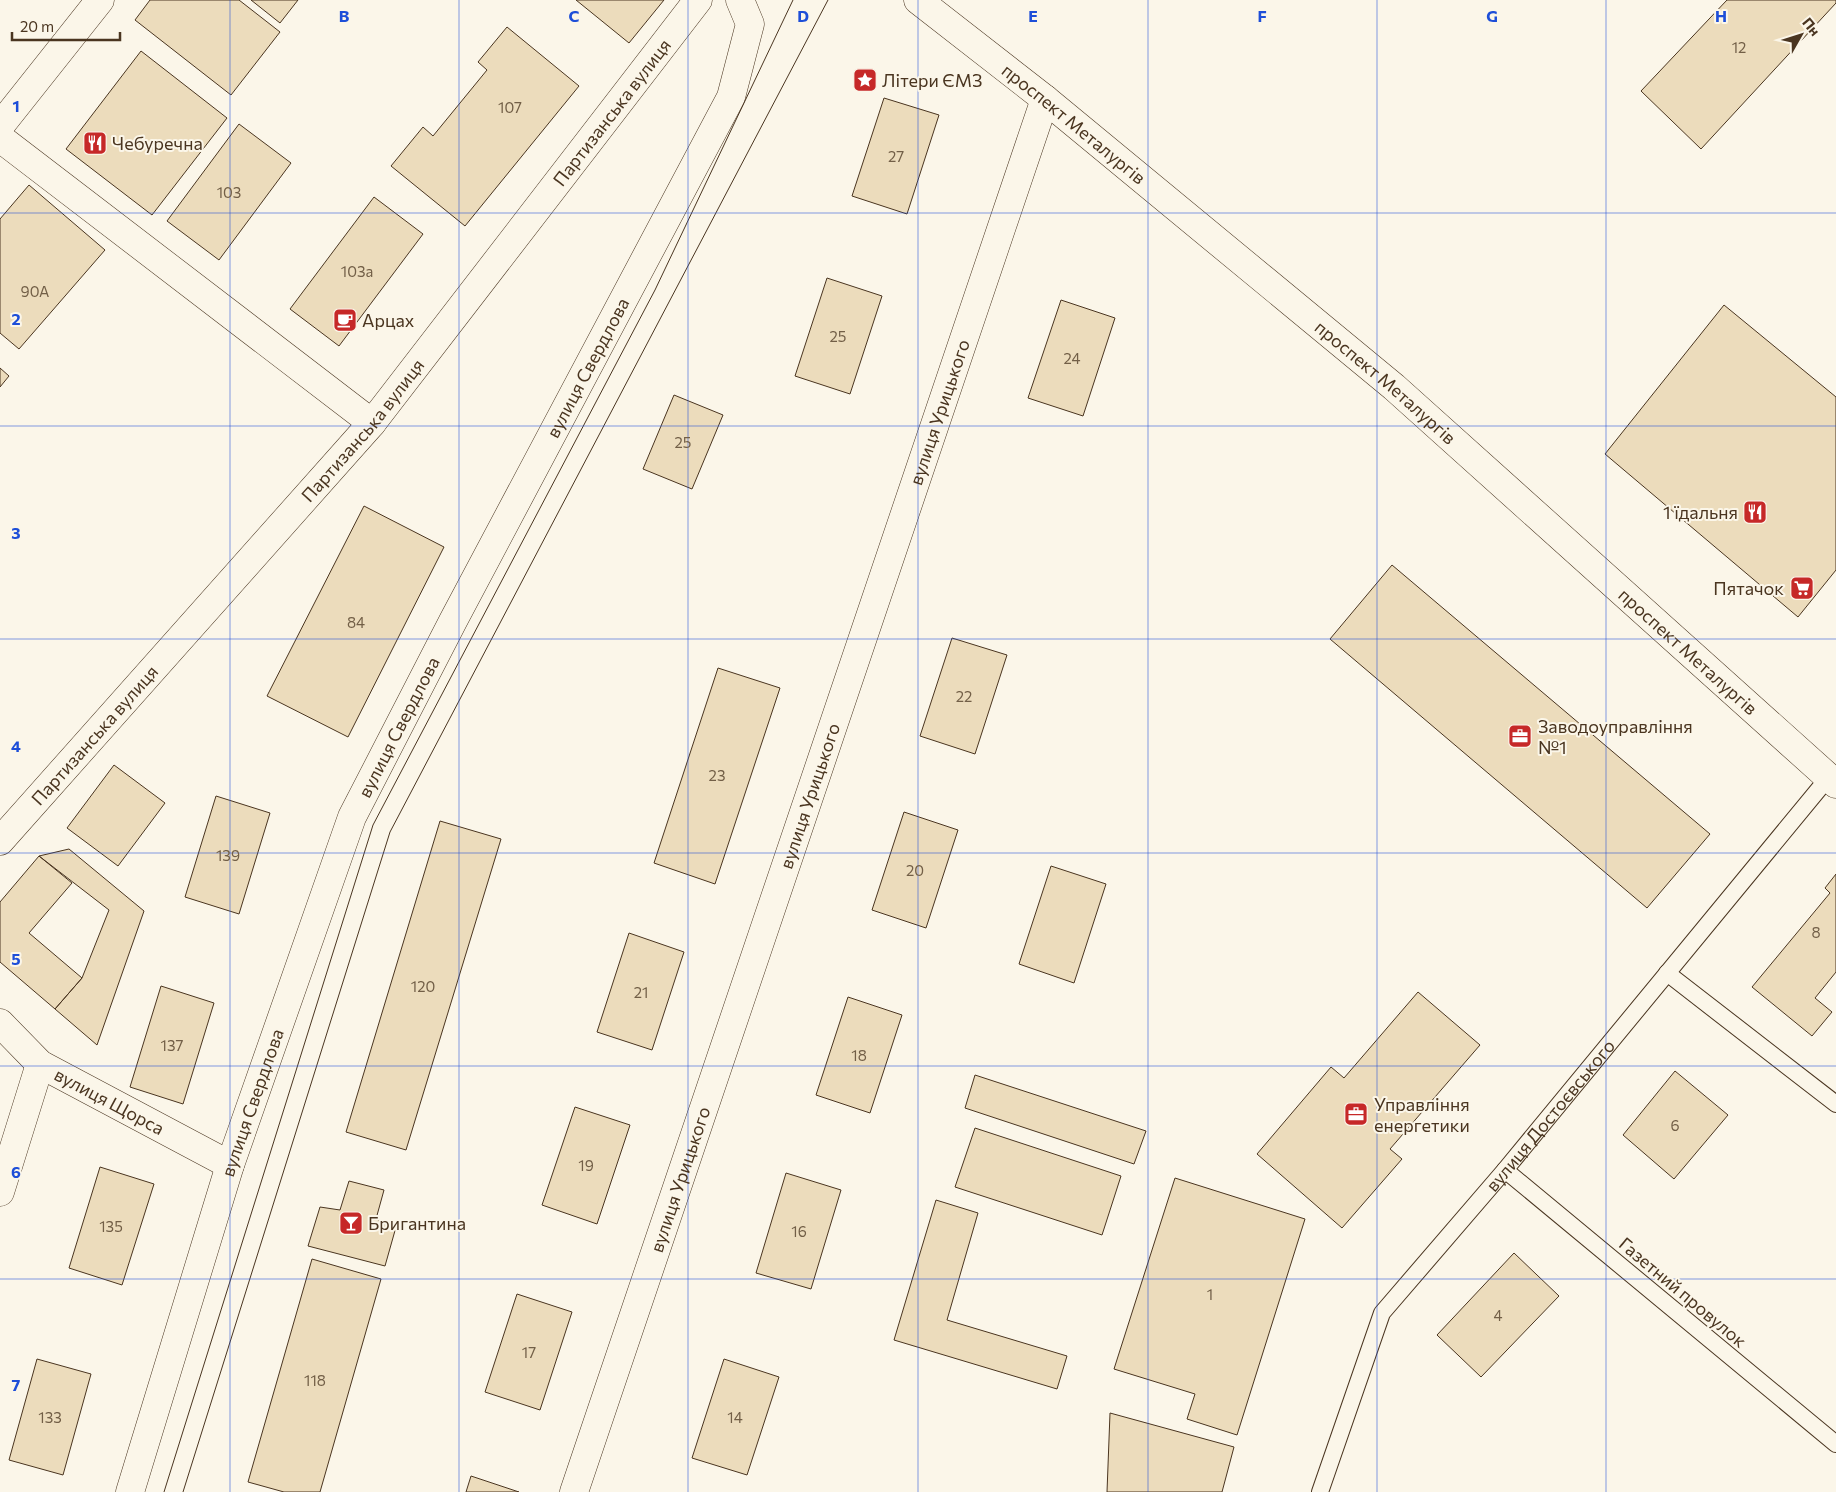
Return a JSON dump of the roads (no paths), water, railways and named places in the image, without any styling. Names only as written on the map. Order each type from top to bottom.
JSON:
[{"type":"street","points":[[0,126],[100,0]]},
{"type":"street","name":"Партизанська вулиця","points":[[0,841],[372,423],[698,0]]},
{"type":"street","name":"вулиця Свердлова","points":[[130,1492],[230,1165],[352,817],[452,621],[731,97],[750,24],[740,0]]},
{"type":"street","name":"проспект Металургів","points":[[918,0],[1045,99],[1394,387],[1833,777]]},
{"type":"street","name":"вулиця Урицького","points":[[574,1492],[1045,99]]},
{"type":"street","points":[[0,138],[372,423]]},
{"type":"street","name":"вулиця Щорса","points":[[0,1023],[40,1064],[230,1165]]},
{"type":"street","points":[[0,1192],[40,1064]]},
{"type":"lane","name":"вулиця Достоєвського","points":[[1320,1492],[1382,1313],[1505,1170],[1833,777]]},
{"type":"lane","points":[[1668,973],[1836,1104]]},
{"type":"lane","name":"Газетний провулок","points":[[1505,1170],[1836,1444]]},
{"type":"tram line","points":[[164,1492],[373,825],[655,290],[793,0]]},
{"type":"tram line","points":[[183,1492],[390,832],[828,0]]},
{"type":"place","name":"Літери ЄМЗ","points":[[865,80]]},
{"type":"place","name":"Чебуречна","points":[[95,143]]},
{"type":"place","name":"Арцах","points":[[345,320]]},
{"type":"place","name":"1 їдальня","points":[[1755,512]]},
{"type":"place","name":"Пятачок","points":[[1802,588]]},
{"type":"place","name":"Заводоуправління №1","points":[[1520,736]]},
{"type":"place","name":"Управління енергетики","points":[[1356,1114]]},
{"type":"place","name":"Бригантина","points":[[351,1223]]}]
